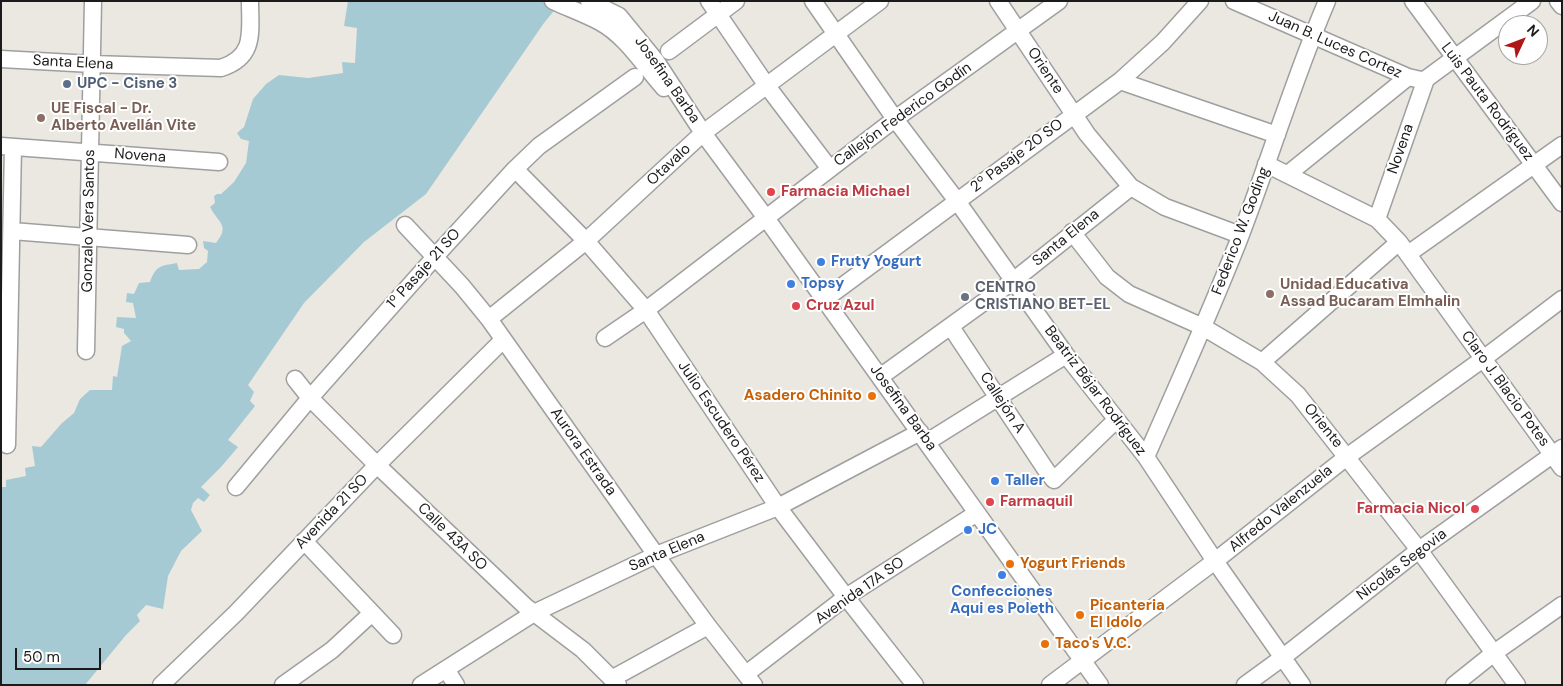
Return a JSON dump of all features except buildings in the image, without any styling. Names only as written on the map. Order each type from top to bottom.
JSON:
[{"type":"street","name":"Gonzalo Vera Santos","points":[[86,351],[93,1]]},
{"type":"street","name":"Santa Elena","points":[[1,59],[220,68],[234,64],[246,50],[250,35],[250,1]]},
{"type":"street","points":[[553,1],[603,15]]},
{"type":"street","points":[[589,1],[603,15]]},
{"type":"street","points":[[669,50],[714,8],[736,1]]},
{"type":"street","name":"Beatriz Béjar Rodríguez","points":[[814,1],[895,119],[957,201],[1066,355],[1146,457],[1302,685]]},
{"type":"street","name":"Otavalo","points":[[489,320],[586,241],[704,133],[880,1]]},
{"type":"street","name":"Oriente","points":[[998,1],[1088,134],[1131,187],[1165,207],[1240,236]]},
{"type":"street","name":"Callejón Federico Godín","points":[[604,338],[646,310],[895,119],[1059,1]]},
{"type":"street","name":"2º Pasaje 20 SO","points":[[824,299],[1120,81],[1164,42],[1200,1]]},
{"type":"street","name":"Juan B. Luces Cortez","points":[[1234,1],[1408,78]]},
{"type":"street","name":"Federico W. Goding","points":[[1146,457],[1204,327],[1240,236],[1312,36],[1327,1]]},
{"type":"street","name":"Luis Pauta Rodríguez","points":[[1413,1],[1562,203]]},
{"type":"street","points":[[1288,174],[1408,78],[1426,79],[1532,1]]},
{"type":"street","points":[[1558,1],[1562,6]]},
{"type":"street","points":[[714,8],[767,86],[830,169]]},
{"type":"street","name":"Josefina Barba","points":[[603,15],[619,16],[656,61],[704,133],[1100,685]]},
{"type":"street","name":"1º Pasaje 21 SO","points":[[236,486],[310,398],[434,257],[515,169],[539,146],[635,77]]},
{"type":"street","name":"Novena","points":[[1377,219],[1426,79]]},
{"type":"street","points":[[1120,81],[1277,135]]},
{"type":"street","points":[[1262,362],[1404,248],[1534,166],[1562,145]]},
{"type":"street","points":[[7,147],[12,231],[7,445]]},
{"type":"street","name":"Novena","points":[[7,147],[219,162]]},
{"type":"street","name":"Claro J. Blacio Potes","points":[[1266,164],[1377,219],[1404,248],[1559,457]]},
{"type":"street","name":"Julio Escudero Pérez","points":[[515,169],[586,241],[646,310],[778,507],[915,685]]},
{"type":"street","name":"Santa Elena","points":[[880,377],[1013,281],[1072,232],[1131,187]]},
{"type":"street","name":"Aurora Estrada","points":[[406,225],[462,286],[489,320],[656,555],[750,680]]},
{"type":"street","points":[[12,231],[188,245]]},
{"type":"street","name":"Oriente","points":[[1072,232],[1107,277],[1128,294],[1204,327],[1262,362],[1298,395],[1348,456],[1419,550],[1517,685]]},
{"type":"street","name":"Alfredo Valenzuela","points":[[1050,685],[1216,561],[1348,456],[1562,299]]},
{"type":"street","name":"Callejón A","points":[[951,327],[1054,480],[1116,420]]},
{"type":"street","name":"Avenida 21 SO","points":[[162,684],[236,613],[377,465],[503,340]]},
{"type":"street","name":"Santa Elena","points":[[422,685],[534,613],[656,555],[778,507],[923,437],[999,397],[1066,355]]},
{"type":"street","name":"Calle 43A SO","points":[[295,379],[310,398],[377,465],[525,606],[583,650],[616,681]]},
{"type":"street","name":"Nicolás Segovia","points":[[1245,685],[1419,550],[1559,457]]},
{"type":"street","name":"Avenida 17A SO","points":[[750,680],[846,597],[977,513]]},
{"type":"street","points":[[304,541],[393,635]]},
{"type":"street","points":[[1454,685],[1494,653],[1562,605]]},
{"type":"street","points":[[283,685],[332,650],[372,613]]},
{"type":"street","points":[[616,681],[708,626]]},
{"type":"street","points":[[446,669],[456,685]]},
{"type":"water","points":[[348,1],[562,1],[544,23],[426,194],[364,242],[304,303],[248,385],[254,392],[250,401],[255,406],[228,440],[238,447],[201,487],[210,495],[204,502],[198,498],[193,503],[191,510],[202,531],[181,551],[168,576],[163,609],[146,605],[137,615],[140,621],[85,685],[1,685],[1,487],[6,487],[6,480],[26,476],[25,468],[35,466],[32,446],[41,447],[62,423],[74,413],[80,399],[90,390],[112,390],[113,376],[117,377],[122,346],[131,341],[124,333],[124,329],[116,327],[117,317],[136,318],[133,303],[126,302],[127,293],[134,294],[139,283],[150,282],[154,272],[160,267],[177,263],[179,270],[199,269],[207,262],[208,251],[204,248],[203,241],[216,243],[223,228],[210,207],[215,203],[214,196],[221,194],[234,182],[246,163],[249,141],[241,139],[237,133],[244,127],[253,99],[266,84],[279,75],[308,78],[343,73],[342,62],[355,63],[357,28],[344,26]]},
{"type":"place","name":"UPC - Cisne 3","points":[[67,84]]},
{"type":"place","name":"UE Fiscal - Dr. Alberto Avellán Vite","points":[[41,118]]},
{"type":"place","name":"Farmacia Michael","points":[[771,192]]},
{"type":"place","name":"Fruty Yogurt","points":[[821,262]]},
{"type":"place","name":"Topsy","points":[[791,284]]},
{"type":"place","name":"Unidad Educativa Assad Bucaram Elmhalin","points":[[1270,294]]},
{"type":"place","name":"CENTRO CRISTIANO BET-EL","points":[[965,297]]},
{"type":"place","name":"Cruz Azul","points":[[796,306]]},
{"type":"place","name":"Asadero Chinito","points":[[872,396]]},
{"type":"place","name":"Taller","points":[[995,481]]},
{"type":"place","name":"Farmaquil","points":[[990,502]]},
{"type":"place","name":"Farmacia Nicol","points":[[1475,509]]},
{"type":"place","name":"JC","points":[[968,530]]},
{"type":"place","name":"Yogurt Friends","points":[[1010,564]]},
{"type":"place","name":"Confecciones Aqui es Poleth","points":[[1002,575]]},
{"type":"place","name":"Picanteria El Idolo","points":[[1080,615]]},
{"type":"place","name":"Taco's V.C.","points":[[1045,644]]}]
